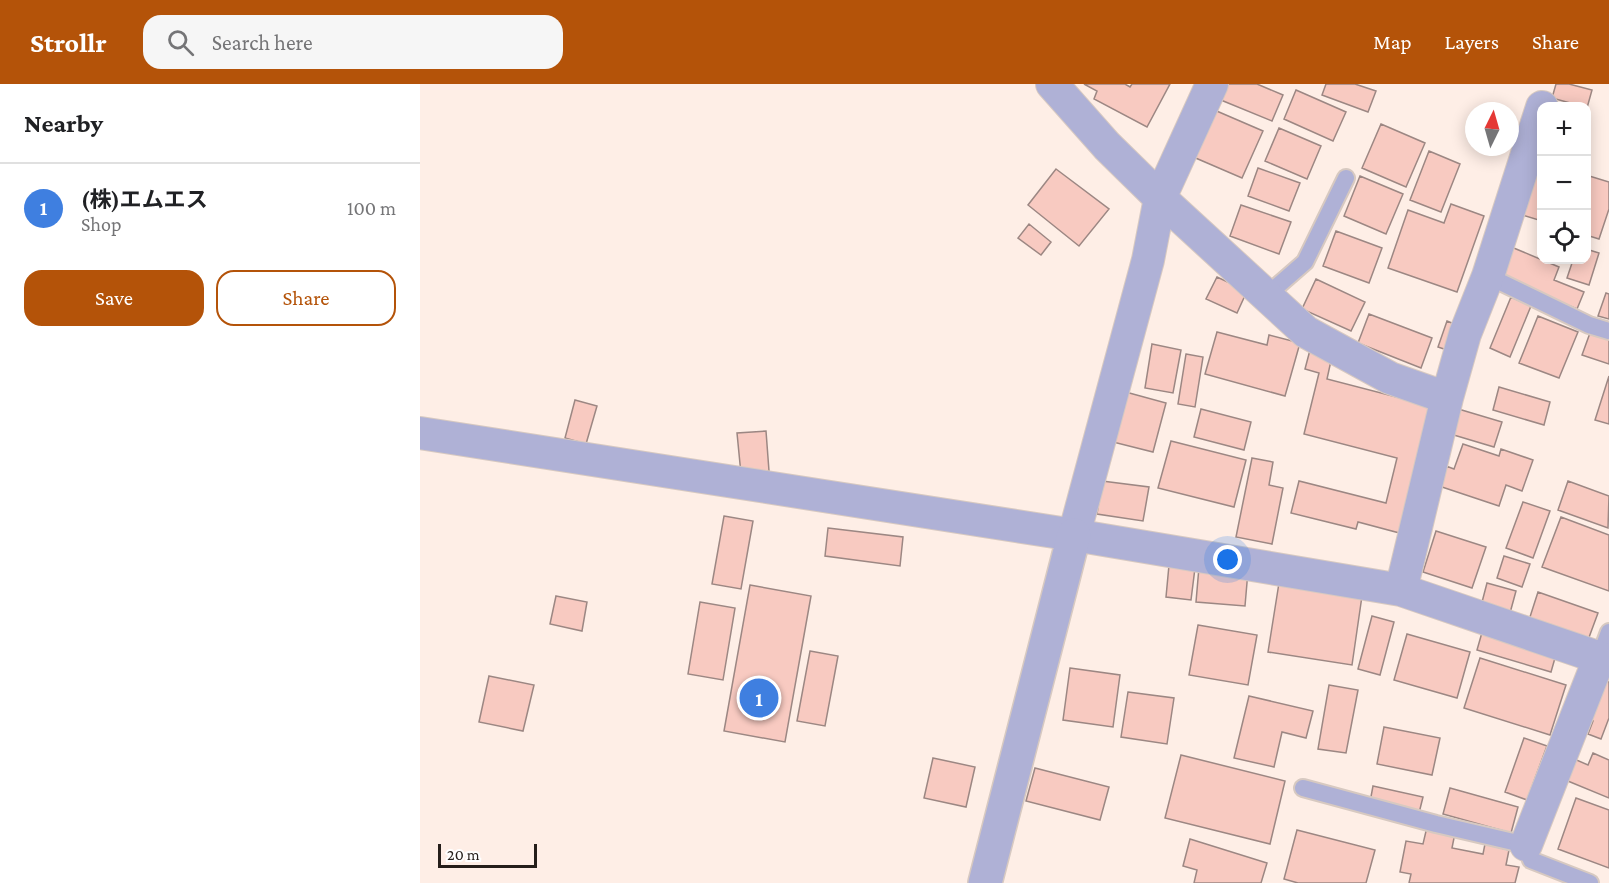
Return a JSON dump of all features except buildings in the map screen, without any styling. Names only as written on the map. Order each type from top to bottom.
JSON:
[{"type":"street","points":[[1052,84],[1107,146],[1160,198],[1306,332],[1390,378],[1447,398]]},
{"type":"street","points":[[985,883],[1074,535],[1148,260],[1160,198],[1212,84]]},
{"type":"street","points":[[1544,102],[1549,84]]},
{"type":"street","points":[[1401,590],[1447,398],[1465,334],[1488,276],[1537,123]]},
{"type":"street","points":[[420,433],[1074,535],[1401,590],[1606,650],[1526,845]]},
{"type":"lane","points":[[1266,296],[1305,262],[1346,178]]},
{"type":"lane","points":[[1488,276],[1588,325],[1609,331]]},
{"type":"lane","points":[[1303,788],[1436,824],[1526,845],[1531,860],[1590,883]]},
{"type":"place","name":"(株)エムエス","points":[[759,698]]}]
